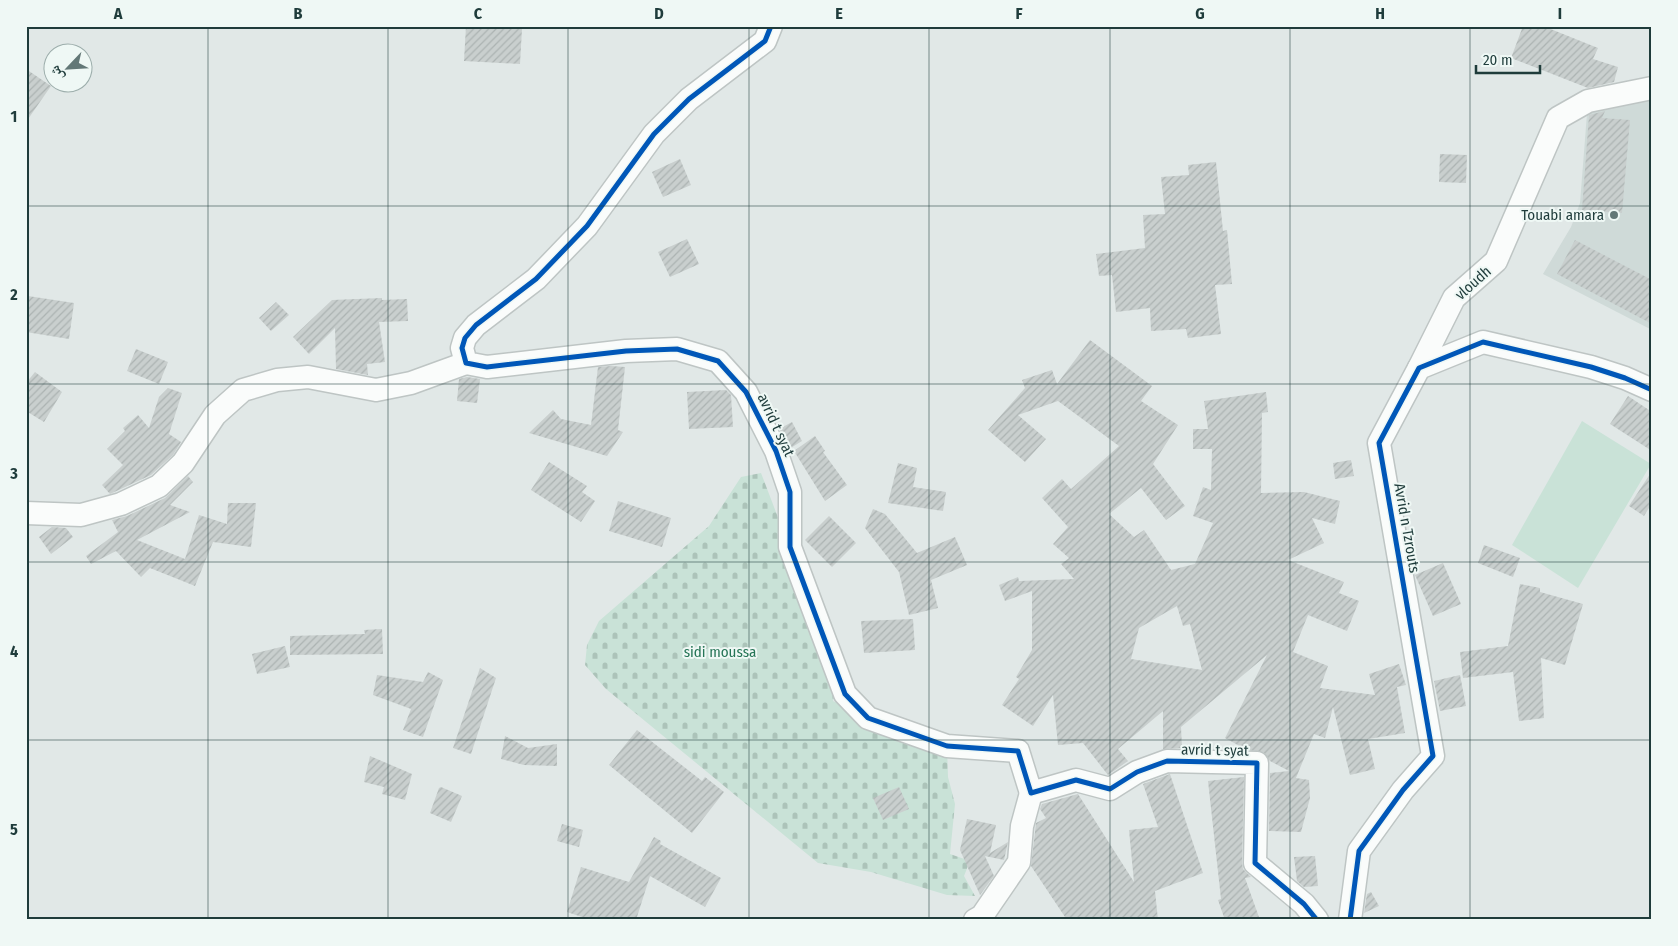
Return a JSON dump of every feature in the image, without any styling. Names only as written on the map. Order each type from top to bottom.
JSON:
[{"type":"street","points":[[26,513],[81,515],[121,504],[159,486],[183,464],[215,415],[243,390],[276,380],[308,377],[376,390],[411,383],[466,363],[462,348],[465,338],[476,325],[536,279],[587,226],[654,134],[689,99],[765,41],[771,26]]},
{"type":"street","name":"vloudh","points":[[1419,368],[1454,298],[1496,262],[1558,118],[1588,101],[1652,88]]},
{"type":"street","points":[[1419,368],[1483,342],[1591,368],[1625,378],[1652,390]]},
{"type":"street","name":"avrid t syat","points":[[466,363],[487,368],[626,350],[676,349],[718,361],[746,392],[776,451],[790,492],[790,547],[845,694],[868,718],[946,746],[1018,751],[1030,792],[1076,780],[1110,789],[1137,772],[1167,761],[1257,763],[1255,863],[1304,904],[1317,920]]},
{"type":"street","name":"Avrid n Tzrouts","points":[[1350,920],[1359,851],[1403,790],[1433,756],[1379,443],[1419,368]]},
{"type":"street","points":[[975,920],[982,916],[1019,862],[1022,826],[1030,792]]},
{"type":"shaded area","name":"Touabi amara","points":[[1652,88],[1652,330],[1543,274],[1571,227],[1580,203],[1588,101]]},
{"type":"green space","points":[[1582,421],[1651,464],[1578,588],[1512,545]]},
{"type":"green space","name":"sidi moussa","points":[[761,473],[839,677],[833,701],[868,718],[947,746],[948,777],[955,804],[950,854],[970,861],[964,876],[975,896],[947,895],[871,872],[818,863],[606,689],[585,665],[587,645],[599,621],[709,526],[741,477]]},
{"type":"building","points":[[466,26],[522,29],[520,64],[464,61]]},
{"type":"building","points":[[1523,26],[1543,26],[1598,48],[1593,59],[1618,67],[1614,82],[1588,88],[1511,58]]},
{"type":"building","points":[[26,69],[42,80],[42,92],[47,92],[26,122]]},
{"type":"building","points":[[1605,111],[1602,118],[1630,120],[1622,213],[1582,210],[1589,115]]},
{"type":"building","points":[[1440,154],[1467,155],[1466,183],[1439,182]]},
{"type":"building","points":[[680,159],[691,185],[663,197],[652,172]]},
{"type":"building","points":[[1216,162],[1223,231],[1227,230],[1232,284],[1215,285],[1221,334],[1188,338],[1186,329],[1151,331],[1150,308],[1116,312],[1112,275],[1099,276],[1096,254],[1145,248],[1143,215],[1165,214],[1161,177],[1189,175],[1188,165]]},
{"type":"building","points":[[687,239],[699,264],[670,277],[658,252]]},
{"type":"building","points":[[1575,240],[1652,280],[1652,324],[1557,274]]},
{"type":"building","points":[[28,296],[74,303],[69,339],[26,332]]},
{"type":"building","points":[[382,298],[382,300],[407,299],[408,321],[379,322],[385,362],[367,364],[368,375],[336,369],[335,328],[309,354],[293,337],[332,300]]},
{"type":"building","points":[[276,302],[289,315],[271,331],[259,318]]},
{"type":"building","points":[[1090,340],[1152,386],[1141,401],[1178,425],[1153,464],[1185,506],[1166,520],[1141,488],[1109,514],[1134,537],[1144,530],[1171,570],[1195,564],[1213,523],[1193,516],[1203,487],[1211,490],[1212,449],[1193,449],[1193,429],[1208,429],[1204,401],[1266,392],[1268,412],[1262,413],[1261,493],[1304,492],[1340,501],[1335,524],[1312,518],[1324,543],[1288,560],[1344,582],[1339,593],[1359,601],[1347,631],[1308,615],[1293,652],[1328,666],[1320,688],[1375,695],[1369,674],[1399,664],[1406,685],[1397,687],[1405,733],[1368,739],[1375,769],[1350,775],[1333,707],[1325,738],[1314,734],[1296,778],[1309,780],[1310,798],[1301,832],[1269,831],[1270,773],[1289,771],[1270,761],[1263,752],[1247,750],[1225,738],[1267,655],[1181,727],[1182,748],[1163,749],[1163,711],[1118,749],[1128,761],[1108,775],[1083,743],[1058,745],[1053,695],[1033,726],[1002,705],[1019,679],[1016,677],[1032,650],[1032,591],[1005,601],[999,585],[1018,577],[1019,581],[1074,579],[1061,564],[1069,558],[1053,544],[1068,527],[1042,498],[1062,479],[1071,489],[1119,446],[1058,401],[1018,415],[1046,439],[1025,462],[988,430],[1025,388],[1022,380],[1052,370],[1057,384]],"holes":[[[1177,606],[1183,626],[1190,624],[1202,670],[1131,659],[1139,628]]]},
{"type":"building","points":[[136,349],[168,362],[159,384],[127,371]]},
{"type":"building","points":[[598,367],[625,367],[618,430],[623,432],[607,456],[529,433],[553,410],[561,419],[591,425]]},
{"type":"building","points":[[35,372],[62,392],[44,422],[26,411],[26,383]]},
{"type":"building","points":[[467,377],[480,379],[477,403],[457,401],[459,379]]},
{"type":"building","points":[[168,388],[182,393],[169,434],[181,442],[173,455],[151,475],[110,494],[102,485],[123,465],[107,449],[125,431],[123,428],[138,415],[149,428],[159,397]]},
{"type":"building","points":[[726,390],[731,395],[733,427],[689,429],[687,392]]},
{"type":"building","points":[[1628,396],[1652,412],[1652,451],[1610,424]]},
{"type":"building","points":[[792,422],[802,441],[789,449],[779,429]]},
{"type":"building","points":[[815,436],[825,451],[823,452],[847,485],[825,501],[794,451]]},
{"type":"building","points":[[1351,460],[1354,476],[1335,479],[1333,463]]},
{"type":"building","points":[[549,462],[587,486],[582,492],[595,501],[581,522],[531,490]]},
{"type":"building","points":[[898,463],[917,468],[913,487],[946,492],[943,511],[888,503]]},
{"type":"building","points":[[1652,471],[1652,503],[1644,516],[1629,506]]},
{"type":"building","points":[[188,476],[193,482],[170,505],[190,512],[137,540],[185,559],[199,515],[227,524],[228,503],[256,503],[251,547],[213,542],[195,586],[150,568],[141,577],[116,551],[91,564],[86,556],[118,532],[112,520],[127,516],[165,498]]},
{"type":"building","points":[[618,501],[671,518],[662,547],[609,531]]},
{"type":"building","points":[[873,509],[885,514],[917,553],[955,537],[967,565],[931,580],[938,608],[909,615],[899,572],[865,528]]},
{"type":"building","points":[[829,516],[856,543],[832,567],[805,540]]},
{"type":"building","points":[[52,527],[66,528],[73,537],[51,554],[39,537]]},
{"type":"building","points":[[1484,545],[1520,558],[1513,577],[1478,563]]},
{"type":"building","points":[[1443,563],[1461,604],[1433,616],[1415,575]]},
{"type":"building","points":[[1520,584],[1540,588],[1540,592],[1583,604],[1565,665],[1541,658],[1544,718],[1519,721],[1513,672],[1463,678],[1460,652],[1508,646]]},
{"type":"building","points":[[913,619],[915,650],[864,653],[861,621]]},
{"type":"building","points":[[382,629],[383,654],[290,655],[290,636],[365,634],[364,630]]},
{"type":"building","points":[[285,646],[290,667],[257,674],[252,654]]},
{"type":"building","points":[[480,668],[496,678],[471,754],[453,748]]},
{"type":"building","points":[[428,672],[443,680],[423,737],[403,730],[411,709],[373,695],[377,675],[423,682]]},
{"type":"building","points":[[1460,675],[1466,706],[1440,711],[1434,681]]},
{"type":"building","points":[[637,730],[702,781],[705,777],[724,792],[692,833],[609,765]]},
{"type":"building","points":[[505,736],[528,748],[557,744],[557,766],[524,765],[501,759]]},
{"type":"building","points":[[370,756],[412,774],[405,800],[382,794],[384,787],[364,782]]},
{"type":"building","points":[[1170,774],[1203,873],[1155,891],[1158,920],[1067,920],[1031,866],[1036,823],[1046,818],[1040,809],[1042,804],[1078,794],[1134,882],[1129,830],[1158,827],[1143,784]]},
{"type":"building","points":[[1244,777],[1242,863],[1243,869],[1251,877],[1245,878],[1260,920],[1225,920],[1218,900],[1221,899],[1208,781]]},
{"type":"building","points":[[441,787],[462,796],[451,822],[430,813]]},
{"type":"building","points":[[899,787],[909,809],[883,820],[873,798]]},
{"type":"building","points":[[967,819],[996,825],[990,853],[1008,842],[1004,860],[985,856],[994,876],[980,895],[960,850]]},
{"type":"building","points":[[562,824],[583,830],[579,847],[557,841]]},
{"type":"building","points":[[654,837],[661,841],[660,844],[721,878],[705,907],[650,876],[636,920],[591,920],[567,912],[581,867],[629,882]]},
{"type":"building","points":[[1315,856],[1318,886],[1304,887],[1297,881],[1294,857]]},
{"type":"building","points":[[1371,892],[1379,906],[1364,913],[1367,894]]},
{"type":"cycle path","points":[[771,26],[765,41],[689,99],[654,134],[587,226],[536,279],[476,325],[465,338],[462,348],[466,363],[487,367],[626,351],[677,349],[718,361],[746,392],[776,451],[790,492],[790,547],[845,694],[868,718],[947,746],[1018,751],[1031,793],[1076,780],[1110,789],[1137,772],[1167,761],[1257,763],[1255,863],[1304,904],[1317,920]]},
{"type":"cycle path","points":[[1350,920],[1359,851],[1403,790],[1433,756],[1379,443],[1419,368],[1483,342],[1591,367],[1625,378],[1652,390]]},
{"type":"place","name":"Touabi amara","points":[[1614,215]]}]
